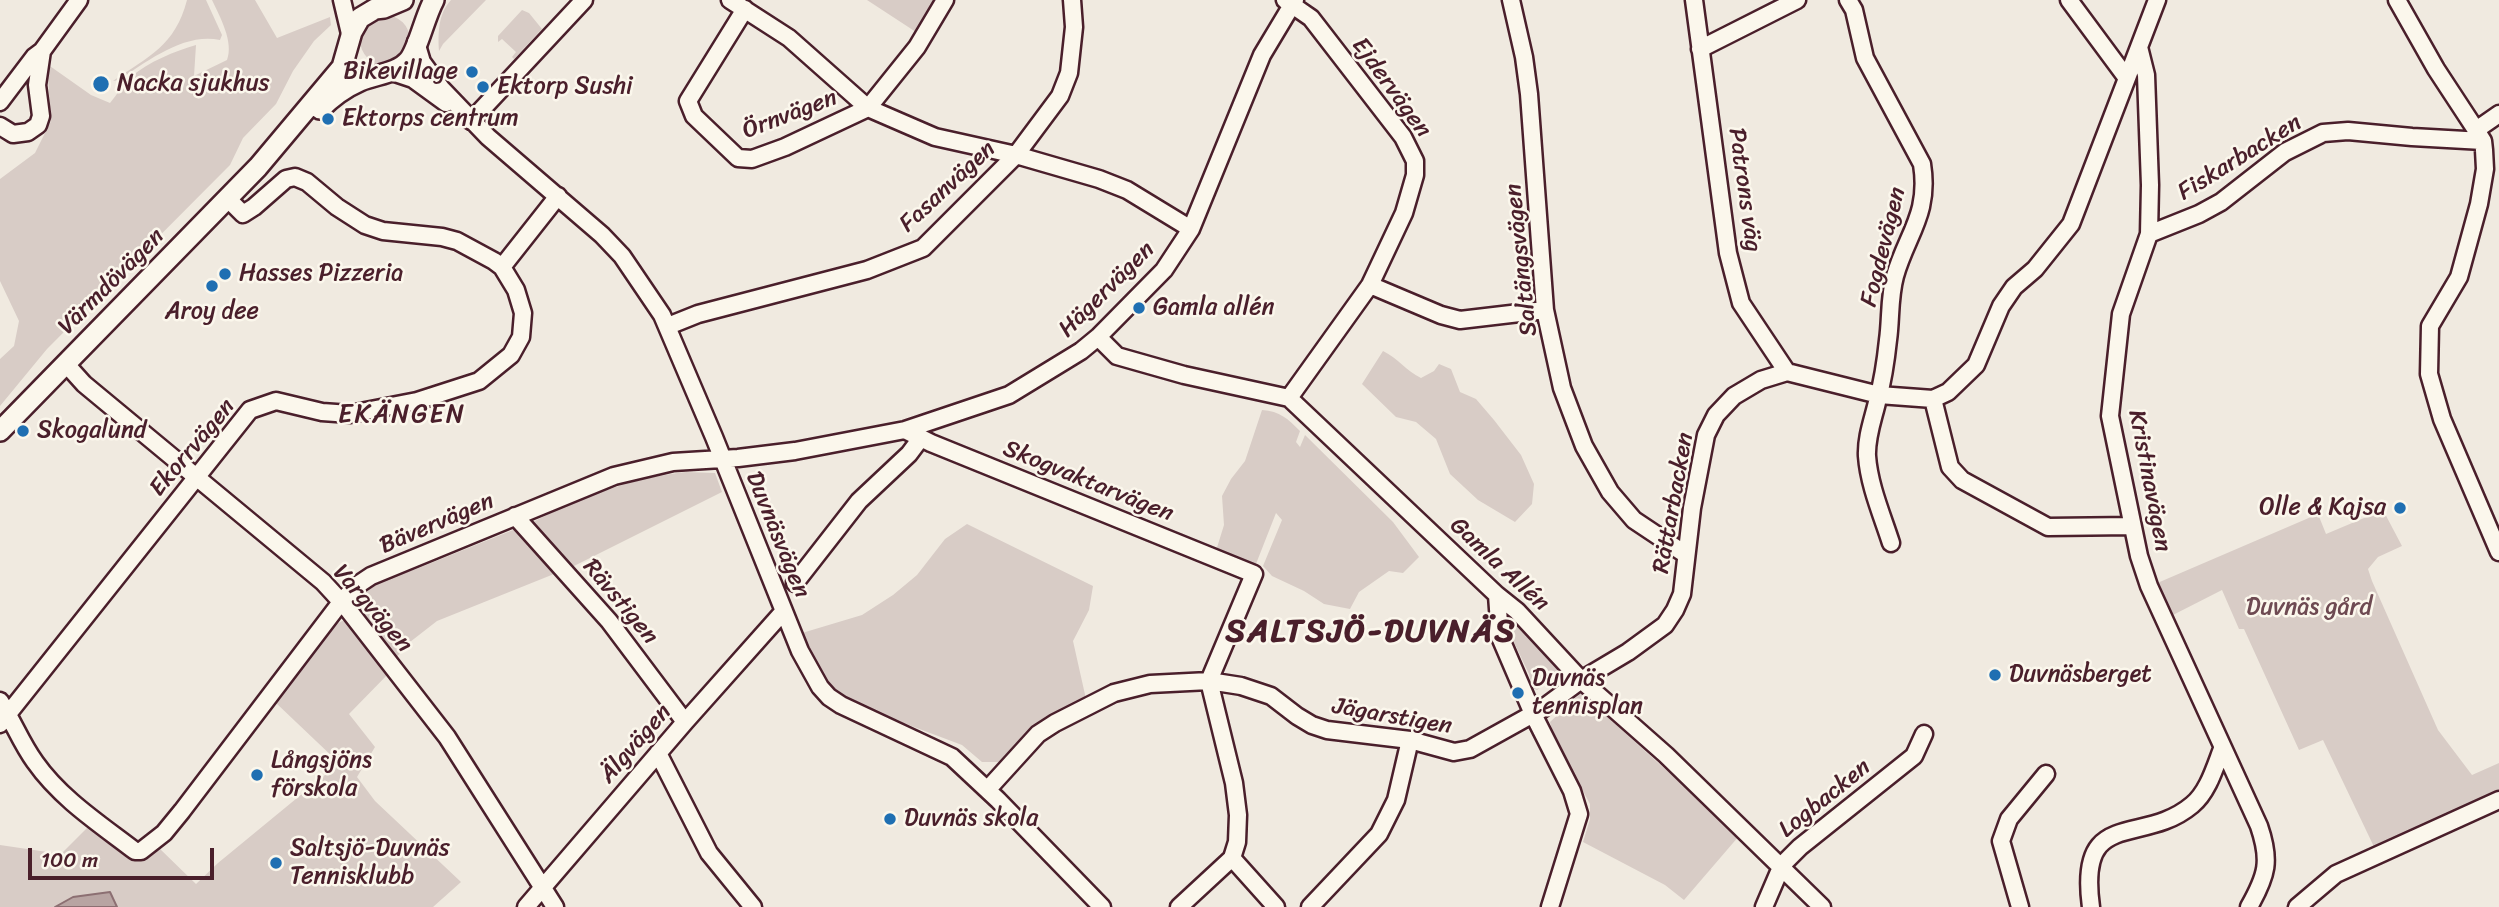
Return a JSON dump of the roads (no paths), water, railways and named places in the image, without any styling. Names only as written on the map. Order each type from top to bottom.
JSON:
[{"type":"main road","name":"Värmdövägen","points":[[0,431],[258,167],[342,67],[352,32],[360,18],[375,9],[376,4],[403,0]]},
{"type":"main road","name":"Värmdövägen","points":[[258,167],[335,94],[356,82],[407,63],[434,0]]},
{"type":"main road","points":[[376,4],[406,17],[413,27],[416,42]]},
{"type":"main road","points":[[351,40],[362,64],[368,69],[388,72]]},
{"type":"street","points":[[0,102],[79,0]]},
{"type":"street","points":[[342,0],[351,40]]},
{"type":"street","points":[[471,121],[584,0]]},
{"type":"street","points":[[730,0],[789,38],[868,108],[935,137],[1016,155],[1099,178],[1127,190],[1191,229]]},
{"type":"street","name":"Örnvägen","points":[[745,9],[688,101],[694,116],[737,158],[752,159],[785,147],[868,108],[917,47],[945,0]]},
{"type":"street","name":"Fasanvägen","points":[[668,326],[698,314],[867,270],[923,248],[1016,155],[1059,96],[1069,73],[1074,27],[1072,0]]},
{"type":"street","name":"Saltängsvägen","points":[[1511,0],[1529,94],[1545,310],[1562,388],[1584,446],[1620,506],[1634,520],[1685,554]]},
{"type":"street","name":"Patrons väg","points":[[1694,0],[1728,253],[1741,303],[1787,372]]},
{"type":"street","points":[[1700,49],[1797,0]]},
{"type":"street","name":"Fogdevägen","points":[[1848,0],[1854,10],[1865,58],[1922,164],[1924,176],[1920,216],[1895,275],[1889,306],[1889,338],[1868,438],[1867,457],[1871,481],[1891,543]]},
{"type":"street","points":[[2069,0],[2126,77]]},
{"type":"street","points":[[1787,372],[1879,395],[1933,399],[1948,392],[1976,365],[2001,306],[2071,224],[2157,0]]},
{"type":"street","points":[[2397,0],[2436,69],[2479,135],[2485,169],[2479,204],[2459,277],[2430,326],[2428,374],[2442,419],[2499,552]]},
{"type":"street","name":"Hägervägen","points":[[723,459],[794,451],[905,430],[1009,395],[1081,351],[1164,270],[1191,229],[1262,55],[1291,1]]},
{"type":"street","name":"Ejdervägen","points":[[1289,398],[1370,285],[1404,213],[1412,190],[1415,161],[1403,137],[1349,66],[1311,18],[1291,1]]},
{"type":"street","name":"Duvnäsvägen","points":[[416,42],[426,69],[471,121]]},
{"type":"street","name":"Kristinavägen","points":[[2139,47],[2146,75],[2149,234],[2121,314],[2110,416],[2132,526],[2149,586],[2266,846],[2268,864],[2249,907]]},
{"type":"street","points":[[0,126],[7,132],[19,134],[38,125],[41,116],[37,85],[42,51]]},
{"type":"street","name":"Duvnäsvägen","points":[[388,72],[413,79],[471,121],[589,222],[622,256],[668,326],[783,612],[809,670],[829,697],[952,757],[988,789],[1102,907]]},
{"type":"street","points":[[2479,135],[2499,114]]},
{"type":"street","name":"Fiskarbacken","points":[[2149,234],[2221,202],[2285,152],[2323,133],[2348,131],[2412,137],[2479,135]]},
{"type":"street","points":[[228,199],[243,214],[286,179],[296,177],[307,182],[337,207],[365,225],[383,231],[457,241],[502,267],[558,196]]},
{"type":"street","name":"Ekorrvägen","points":[[3,713],[120,575],[194,477],[250,410],[276,401],[337,415],[417,401],[480,381],[511,355],[520,337],[523,313],[516,290],[502,267]]},
{"type":"street","points":[[1370,285],[1441,315],[1460,320],[1545,310]]},
{"type":"street","points":[[1098,337],[1117,356],[1184,375],[1289,398]]},
{"type":"street","name":"Vargvägen","points":[[66,364],[84,384],[323,582],[447,737],[541,889],[555,907]]},
{"type":"street","name":"Rättarbacken","points":[[1533,714],[1665,625],[1682,594],[1685,554],[1706,435],[1716,415],[1734,396],[1761,380],[1787,372]]},
{"type":"street","name":"Gamla Allén","points":[[1289,398],[1517,611],[1581,680],[1666,755],[1782,865],[1822,907]]},
{"type":"street","points":[[1933,399],[1951,467],[1962,480],[2048,527],[2132,526]]},
{"type":"street","name":"Skogvaktarvägen","points":[[905,430],[1254,574],[1209,681]]},
{"type":"street","points":[[795,583],[859,501],[909,454],[921,438]]},
{"type":"street","name":"Bävervägen","points":[[3,713],[35,763],[64,796],[135,851],[141,852],[159,837],[243,733],[341,602],[370,576],[614,476],[673,463],[723,459]]},
{"type":"street","name":"Rävstigen","points":[[515,516],[609,621],[685,722]]},
{"type":"street","points":[[1497,595],[1500,637],[1533,714],[1573,791],[1579,814],[1550,907]]},
{"type":"street","name":"Älgvägen","points":[[526,907],[783,612]]},
{"type":"street","points":[[1179,907],[1232,858],[1237,842],[1238,815],[1234,783],[1209,681]]},
{"type":"street","name":"Jägarstigen","points":[[988,789],[1046,728],[1114,693],[1150,684],[1209,681],[1241,686],[1271,696],[1297,716],[1320,727],[1410,740],[1462,752],[1533,714]]},
{"type":"street","name":"Logbacken","points":[[1764,907],[1782,865],[1800,847],[1914,756],[1924,734]]},
{"type":"street","points":[[1310,907],[1379,834],[1396,800],[1410,740]]},
{"type":"street","points":[[2091,907],[2088,872],[2099,846],[2105,839],[2116,834],[2171,817],[2194,804],[2204,790],[2222,749]]},
{"type":"street","points":[[658,753],[709,853],[753,907]]},
{"type":"street","points":[[2020,907],[2001,841],[2009,819],[2046,774]]},
{"type":"street","points":[[2297,907],[2336,874],[2499,800]]},
{"type":"street","points":[[1232,858],[1276,907]]},
{"type":"place","name":"Bikevillage","points":[[472,72]]},
{"type":"place","name":"Nacka sjukhus","points":[[101,84]]},
{"type":"place","name":"Ektorp Sushi","points":[[483,87]]},
{"type":"place","name":"Ektorps centrum","points":[[328,119]]},
{"type":"place","name":"Hasses Pizzeria","points":[[225,274]]},
{"type":"place","name":"Aroy dee","points":[[212,286]]},
{"type":"place","name":"Gamla allén","points":[[1139,308]]},
{"type":"place","name":"Skogalund","points":[[23,431]]},
{"type":"place","name":"Olle & Kajsa","points":[[2400,508]]},
{"type":"place","name":"Duvnäsberget","points":[[1995,675]]},
{"type":"place","name":"Duvnäs tennisplan","points":[[1518,693]]},
{"type":"place","name":"Långsjöns förskola","points":[[257,775]]},
{"type":"place","name":"Duvnäs skola","points":[[890,819]]},
{"type":"place","name":"Saltsjö-Duvnäs Tennisklubb","points":[[276,863]]},
{"type":"district","name":"EKÄNGEN","points":[[402,415]]},
{"type":"district","name":"SALTSJÖ-DUVNÄS","points":[[1371,633]]},
{"type":"park label","name":"Duvnäs gård","points":[[2309,608]]}]
